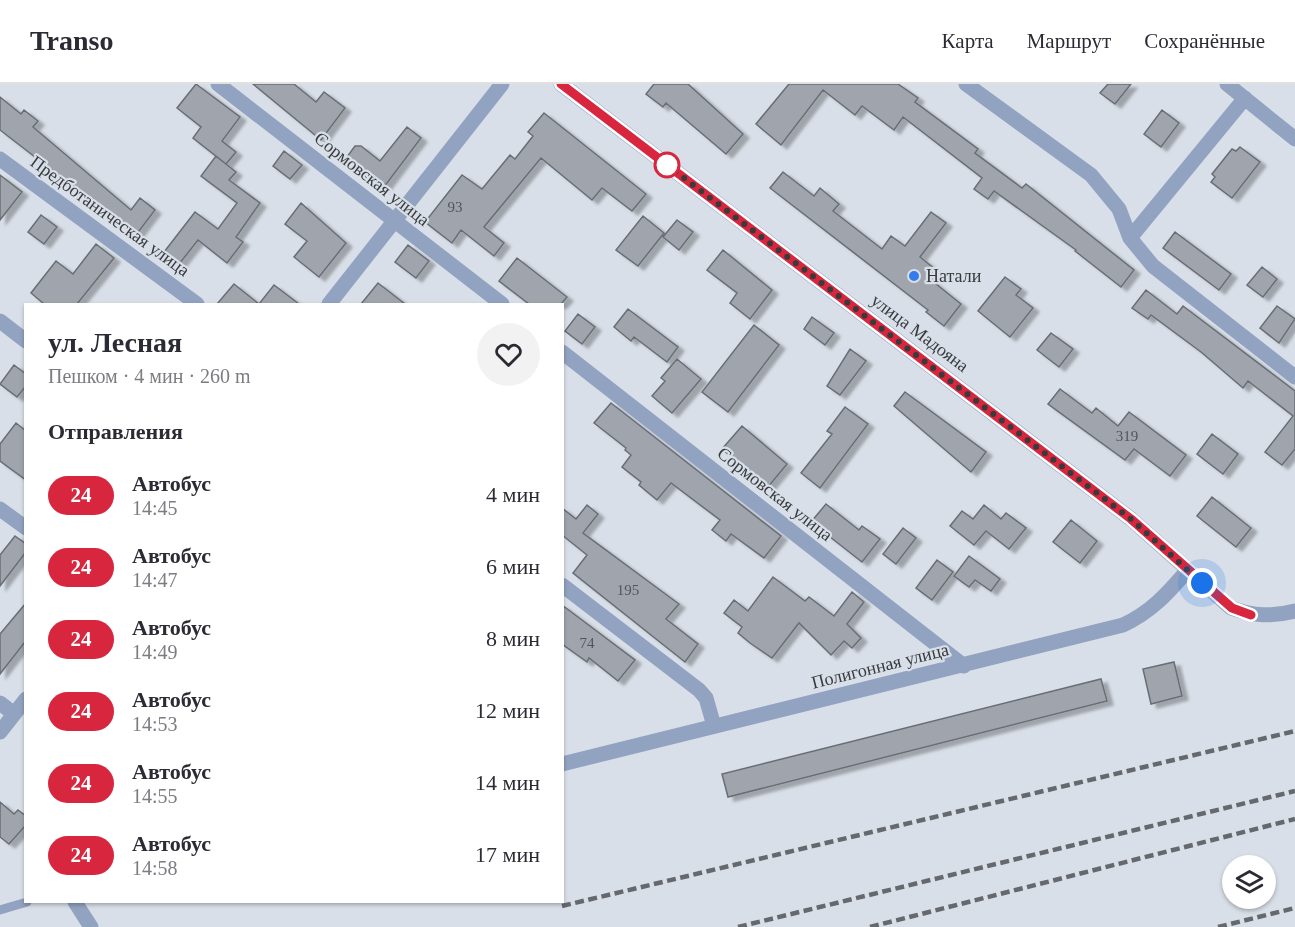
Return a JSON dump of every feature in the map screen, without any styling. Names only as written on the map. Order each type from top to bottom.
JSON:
[{"type":"street","name":"Сормовская улица","points":[[218,84],[501,303]]},
{"type":"street","points":[[330,303],[502,84]]},
{"type":"street","name":"улица Мадояна","points":[[561,84],[1131,519],[1186,571],[1232,608],[1251,615],[1280,615],[1295,611]]},
{"type":"street","points":[[966,84],[1091,175],[1119,209],[1130,238],[1153,266],[1295,376]]},
{"type":"street","points":[[1227,84],[1295,139]]},
{"type":"street","points":[[1130,238],[1245,98]]},
{"type":"street","name":"Предботаническая улица","points":[[0,159],[196,303]]},
{"type":"street","points":[[0,321],[24,339]]},
{"type":"street","name":"Сормовская улица","points":[[564,354],[964,666]]},
{"type":"street","points":[[0,509],[24,527]]},
{"type":"street","name":"Полигонная улица","points":[[564,764],[1123,625],[1145,615],[1157,605],[1186,571]]},
{"type":"street","points":[[564,587],[699,690],[706,698],[714,726]]},
{"type":"street","points":[[0,732],[24,702]]},
{"type":"street","points":[[0,703],[14,714]]},
{"type":"street","points":[[76,903],[91,927]]},
{"type":"lane","points":[[0,910],[24,903]]},
{"type":"building","points":[[196,84],[240,117],[222,141],[236,152],[226,164],[193,138],[201,127],[177,108]]},
{"type":"building","points":[[253,84],[294,84],[316,102],[324,92],[345,108],[321,140]]},
{"type":"building","points":[[654,84],[688,84],[743,134],[726,154],[666,103],[663,107],[646,94]]},
{"type":"building","points":[[789,84],[898,84],[918,98],[915,102],[978,149],[975,153],[1022,188],[1026,184],[1134,270],[1121,287],[1076,250],[994,191],[988,199],[974,189],[982,178],[903,117],[894,130],[862,106],[855,115],[823,90],[781,145],[756,124]]},
{"type":"building","points":[[1108,84],[1131,84],[1115,104],[1100,93]]},
{"type":"building","points":[[0,97],[21,114],[24,110],[38,121],[33,127],[131,210],[140,198],[155,210],[136,235],[0,130]]},
{"type":"building","points":[[1162,110],[1179,123],[1161,147],[1144,134]]},
{"type":"building","points":[[544,113],[646,194],[632,211],[602,188],[592,200],[541,158],[484,227],[504,243],[494,256],[461,230],[452,243],[425,222],[462,175],[482,189],[510,155],[515,159],[533,136],[528,132]]},
{"type":"building","points":[[407,127],[421,138],[384,187],[379,187],[344,161],[355,146],[361,146],[380,161]]},
{"type":"building","points":[[1240,147],[1260,162],[1232,198],[1211,182],[1215,177],[1212,174],[1232,149],[1236,151]]},
{"type":"building","points":[[284,151],[302,165],[290,179],[273,166]]},
{"type":"building","points":[[216,156],[236,172],[229,180],[260,203],[236,237],[243,242],[227,263],[198,240],[176,268],[161,256],[195,212],[218,229],[237,203],[201,176]]},
{"type":"building","points":[[783,172],[814,196],[820,188],[839,204],[833,211],[882,249],[891,236],[905,246],[931,212],[946,223],[920,257],[936,270],[930,279],[961,304],[944,326],[926,312],[928,310],[770,188]]},
{"type":"building","points":[[0,175],[22,192],[0,220]]},
{"type":"building","points":[[301,203],[346,243],[319,277],[294,257],[307,241],[285,224]]},
{"type":"building","points":[[41,215],[57,227],[44,244],[28,232]]},
{"type":"building","points":[[643,216],[664,233],[638,266],[616,250]]},
{"type":"building","points":[[677,220],[693,232],[679,250],[663,237]]},
{"type":"building","points":[[1175,232],[1231,274],[1219,290],[1163,248]]},
{"type":"building","points":[[96,244],[114,258],[78,303],[43,303],[31,293],[56,261],[73,274]]},
{"type":"building","points":[[408,245],[429,261],[416,278],[395,262]]},
{"type":"building","points":[[723,250],[772,290],[750,319],[730,303],[737,293],[707,270]]},
{"type":"building","points":[[517,258],[567,297],[562,303],[528,303],[499,281]]},
{"type":"building","points":[[1262,267],[1277,279],[1263,297],[1247,285]]},
{"type":"building","points":[[1005,277],[1021,289],[1016,295],[1033,308],[1010,337],[978,311]]},
{"type":"building","points":[[378,283],[404,303],[362,303]]},
{"type":"building","points":[[234,284],[258,303],[218,303]]},
{"type":"building","points":[[274,285],[298,303],[260,303]]},
{"type":"building","points":[[1146,290],[1177,314],[1183,306],[1295,391],[1295,449],[1282,465],[1265,452],[1293,416],[1248,381],[1243,388],[1201,352],[1151,315],[1148,319],[1132,308]]},
{"type":"building","points":[[1277,306],[1295,319],[1279,343],[1260,328]]},
{"type":"building","points":[[628,309],[678,347],[667,362],[634,337],[631,341],[614,327]]},
{"type":"building","points":[[578,314],[595,327],[582,344],[565,331]]},
{"type":"building","points":[[812,317],[834,333],[825,345],[804,329]]},
{"type":"building","points":[[754,325],[779,345],[728,412],[702,392]]},
{"type":"building","points":[[1051,333],[1073,349],[1059,367],[1037,350]]},
{"type":"building","points":[[850,349],[866,361],[840,395],[827,386]]},
{"type":"building","points":[[677,359],[701,379],[672,413],[652,396],[665,381],[661,378]]},
{"type":"building","points":[[14,365],[24,372],[24,388],[17,397],[0,384]]},
{"type":"building","points":[[1060,389],[1092,413],[1096,408],[1118,426],[1129,412],[1186,455],[1170,476],[1134,449],[1125,460],[1048,404]]},
{"type":"building","points":[[905,392],[986,452],[971,472],[894,406]]},
{"type":"building","points":[[611,403],[781,536],[764,558],[731,534],[726,541],[712,530],[720,520],[671,483],[657,500],[639,485],[641,482],[622,467],[631,455],[625,450],[626,448],[594,423]]},
{"type":"building","points":[[845,407],[868,424],[820,488],[801,473],[832,434],[827,431]]},
{"type":"building","points":[[16,423],[24,429],[24,479],[0,461],[0,444]]},
{"type":"building","points":[[742,426],[787,464],[768,487],[722,449]]},
{"type":"building","points":[[1212,434],[1238,454],[1223,474],[1197,454]]},
{"type":"building","points":[[1212,497],[1251,528],[1236,547],[1197,516]]},
{"type":"building","points":[[826,504],[859,530],[862,526],[880,539],[862,562],[811,522]]},
{"type":"building","points":[[587,505],[598,514],[583,533],[679,604],[666,619],[698,644],[685,662],[573,573],[587,555],[564,537],[564,510],[576,519]]},
{"type":"building","points":[[984,505],[1001,519],[1006,513],[1026,528],[1009,549],[986,531],[974,545],[950,526],[962,511],[973,519]]},
{"type":"building","points":[[1071,520],[1097,541],[1080,563],[1053,542]]},
{"type":"building","points":[[903,528],[916,538],[896,564],[883,554]]},
{"type":"building","points":[[15,536],[24,543],[24,555],[0,586],[0,555]]},
{"type":"building","points":[[969,556],[1000,579],[991,591],[975,580],[969,587],[954,576]]},
{"type":"building","points":[[937,560],[953,572],[932,600],[916,588]]},
{"type":"building","points":[[773,577],[805,601],[809,597],[834,616],[852,592],[864,602],[847,624],[861,638],[852,648],[844,641],[831,655],[799,623],[772,658],[750,643],[738,633],[742,627],[724,613],[734,600],[748,611]]},
{"type":"building","points":[[24,605],[24,643],[0,674],[0,634]]},
{"type":"building","points":[[564,607],[635,660],[618,681],[589,658],[587,662],[564,645]]},
{"type":"building","points":[[1174,662],[1182,696],[1151,704],[1143,669]]},
{"type":"building","points":[[1101,679],[1107,701],[728,797],[722,774]]},
{"type":"building","points":[[0,802],[14,814],[18,810],[24,814],[24,827],[9,844],[0,837]]},
{"type":"railway","points":[[562,906],[1295,731]]},
{"type":"railway","points":[[738,927],[1295,791]]},
{"type":"railway","points":[[870,927],[1295,819]]},
{"type":"railway","points":[[1218,927],[1295,908]]},
{"type":"bus line","name":"24","points":[[561,84],[1131,519],[1186,571],[1232,608],[1251,615]]},
{"type":"place","name":"Натали","points":[[914,276]]},
{"type":"route","points":[[667,165],[1131,519],[1202,583]]}]
